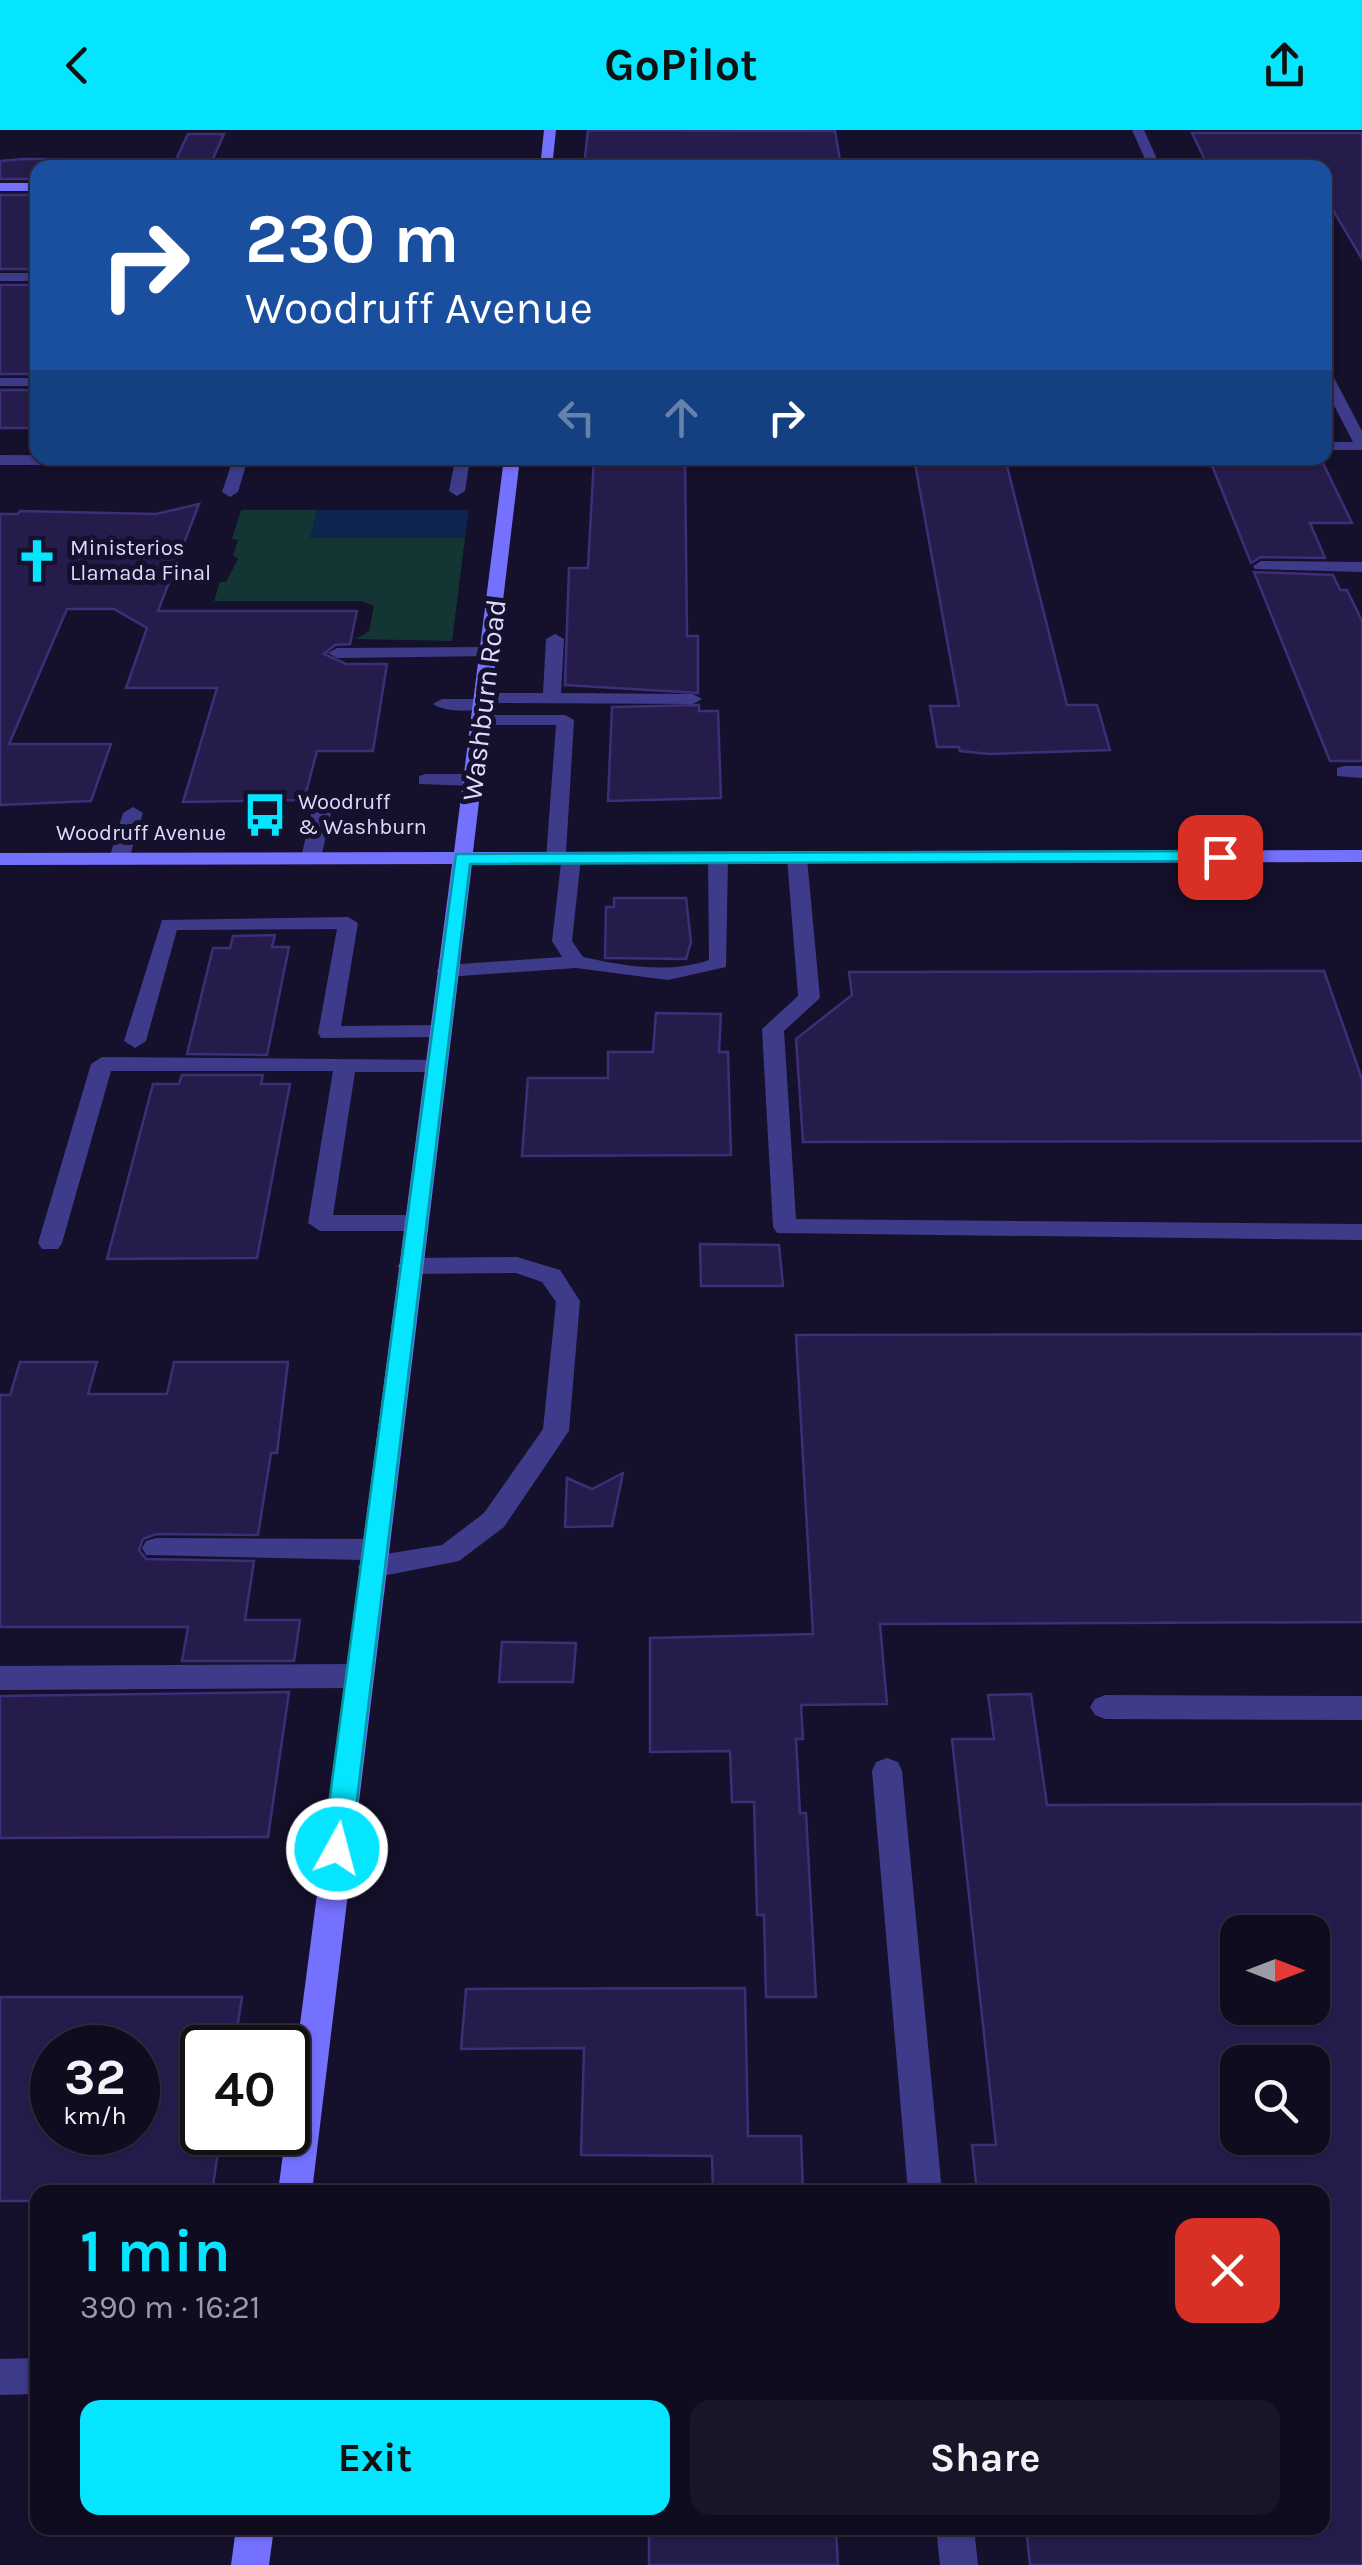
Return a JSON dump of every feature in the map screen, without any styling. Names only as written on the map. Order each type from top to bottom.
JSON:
[{"type":"street","points":[[547,160],[550,130]]},
{"type":"street","points":[[1138,130],[1151,160]]},
{"type":"street","points":[[0,187],[30,187]]},
{"type":"street","points":[[0,277],[30,277]]},
{"type":"street","points":[[0,382],[30,382]]},
{"type":"street","points":[[1332,388],[1362,446],[1332,446]]},
{"type":"street","points":[[0,460],[30,460]]},
{"type":"street","points":[[230,492],[238,465]]},
{"type":"street","points":[[457,491],[461,465]]},
{"type":"street","name":"Washburn Road","points":[[296,2185],[438,1032],[475,780],[511,465]]},
{"type":"street","points":[[1261,566],[1362,567]]},
{"type":"street","points":[[552,698],[555,638]]},
{"type":"street","points":[[337,653],[490,652]]},
{"type":"street","points":[[484,707],[552,698],[693,699]]},
{"type":"street","points":[[442,704],[565,720],[592,714],[593,698]]},
{"type":"street","points":[[565,720],[562,941],[576,962]]},
{"type":"street","points":[[426,780],[475,780]]},
{"type":"street","points":[[118,858],[133,813]]},
{"type":"street","points":[[311,858],[321,814]]},
{"type":"street","points":[[446,971],[576,962],[610,970],[703,970],[719,963],[718,858]]},
{"type":"street","points":[[797,858],[809,998],[773,1029],[785,1228],[1362,1232]]},
{"type":"street","name":"Woodruff Avenue","points":[[0,859],[1360,860]]},
{"type":"street","points":[[135,1042],[169,924],[348,923],[328,1033],[438,1032]]},
{"type":"street","points":[[50,1243],[102,1064],[434,1065]]},
{"type":"street","points":[[344,1064],[320,1224],[414,1224]]},
{"type":"street","points":[[156,1548],[373,1558],[449,1554],[494,1520],[556,1430],[568,1301],[551,1276],[517,1266],[409,1266]]},
{"type":"street","points":[[0,1678],[358,1676]]},
{"type":"street","points":[[1105,1708],[1362,1708]]},
{"type":"street","points":[[887,1770],[924,2185]]},
{"type":"street","points":[[0,2376],[30,2376]]},
{"type":"street","points":[[250,2565],[254,2535]]},
{"type":"street","points":[[956,2535],[958,2565]]},
{"type":"green space","points":[[241,510],[317,510],[311,538],[465,538],[452,641],[356,639],[369,631],[374,606],[361,601],[214,601],[220,582],[226,582],[238,559],[233,555],[238,540],[232,539]]},
{"type":"water","points":[[317,510],[469,510],[465,538],[310,538]]},
{"type":"building","points":[[588,130],[835,131],[840,160],[585,160]]},
{"type":"building","points":[[1192,133],[1362,133],[1362,259],[1332,209],[1332,160],[1205,160]]},
{"type":"building","points":[[188,134],[224,134],[213,160],[176,160]]},
{"type":"building","points":[[23,159],[60,159],[30,160],[30,179],[0,179],[0,161]]},
{"type":"building","points":[[0,195],[30,195],[30,269],[0,269]]},
{"type":"building","points":[[0,285],[30,285],[30,374],[0,374]]},
{"type":"building","points":[[0,390],[30,390],[30,428],[0,428]]},
{"type":"building","points":[[594,465],[685,465],[687,636],[698,636],[698,693],[565,685],[569,568],[588,568]]},
{"type":"building","points":[[915,465],[1007,465],[1067,705],[1097,705],[1110,750],[989,754],[937,747],[930,706],[959,706]]},
{"type":"building","points":[[1212,465],[1324,465],[1352,523],[1310,523],[1325,558],[1261,557],[1251,563]]},
{"type":"building","points":[[199,504],[158,611],[357,611],[350,644],[335,645],[324,654],[346,664],[387,664],[373,751],[317,751],[304,800],[183,802],[217,688],[126,688],[147,628],[114,609],[67,609],[9,744],[111,744],[91,801],[0,805],[0,514],[156,514]]},
{"type":"building","points":[[1254,572],[1333,575],[1340,590],[1347,590],[1362,621],[1362,761],[1330,761]]},
{"type":"building","points":[[699,705],[699,711],[718,711],[721,798],[608,801],[612,707]]},
{"type":"building","points":[[614,898],[686,898],[691,942],[686,959],[605,958],[606,907],[614,907]]},
{"type":"building","points":[[275,935],[272,947],[289,947],[267,1055],[187,1054],[213,948],[230,948],[233,936]]},
{"type":"building","points":[[1324,971],[1362,1079],[1362,1141],[803,1142],[796,1039],[852,995],[849,972]]},
{"type":"building","points":[[656,1013],[721,1014],[719,1052],[728,1052],[731,1155],[522,1156],[528,1078],[608,1078],[608,1052],[653,1052]]},
{"type":"building","points":[[182,1075],[263,1075],[261,1084],[290,1084],[257,1258],[107,1259],[153,1084],[179,1084]]},
{"type":"building","points":[[700,1244],[779,1245],[783,1286],[701,1286]]},
{"type":"building","points":[[1362,1334],[1362,1622],[880,1624],[887,1704],[801,1705],[803,1739],[796,1739],[800,1813],[806,1813],[816,1997],[766,1997],[764,1915],[757,1915],[754,1802],[732,1802],[730,1751],[650,1752],[650,1638],[813,1634],[796,1335]]},
{"type":"building","points":[[20,1362],[97,1362],[88,1394],[167,1394],[174,1362],[288,1362],[277,1453],[271,1453],[258,1535],[156,1534],[143,1539],[139,1550],[146,1559],[254,1561],[245,1620],[300,1620],[294,1661],[182,1661],[188,1627],[0,1627],[0,1395],[10,1395]]},
{"type":"building","points":[[623,1473],[612,1526],[565,1527],[567,1478],[592,1489]]},
{"type":"building","points":[[502,1642],[576,1643],[573,1682],[499,1682]]},
{"type":"building","points":[[289,1692],[268,1837],[0,1838],[0,1696]]},
{"type":"building","points":[[1031,1694],[1047,1805],[1362,1804],[1362,2565],[1030,2565],[1027,2535],[1330,2535],[1330,2185],[976,2185],[972,2145],[996,2145],[952,1739],[994,1739],[988,1695]]},
{"type":"building","points":[[745,1988],[748,2136],[801,2136],[803,2185],[713,2185],[712,2156],[581,2155],[584,2048],[461,2049],[466,1989]]},
{"type":"building","points":[[0,1997],[242,1997],[238,2025],[180,2025],[180,2155],[218,2155],[213,2185],[30,2185],[30,2201],[0,2201]]},
{"type":"building","points":[[649,2535],[836,2535],[838,2565],[649,2565]]},
{"type":"place","name":"Ministerios Llamada Final","points":[[37,561]]},
{"type":"place","name":"Woodruff & Washburn","points":[[265,815]]},
{"type":"route","points":[[337,1849],[462,858],[1220,857]]}]
